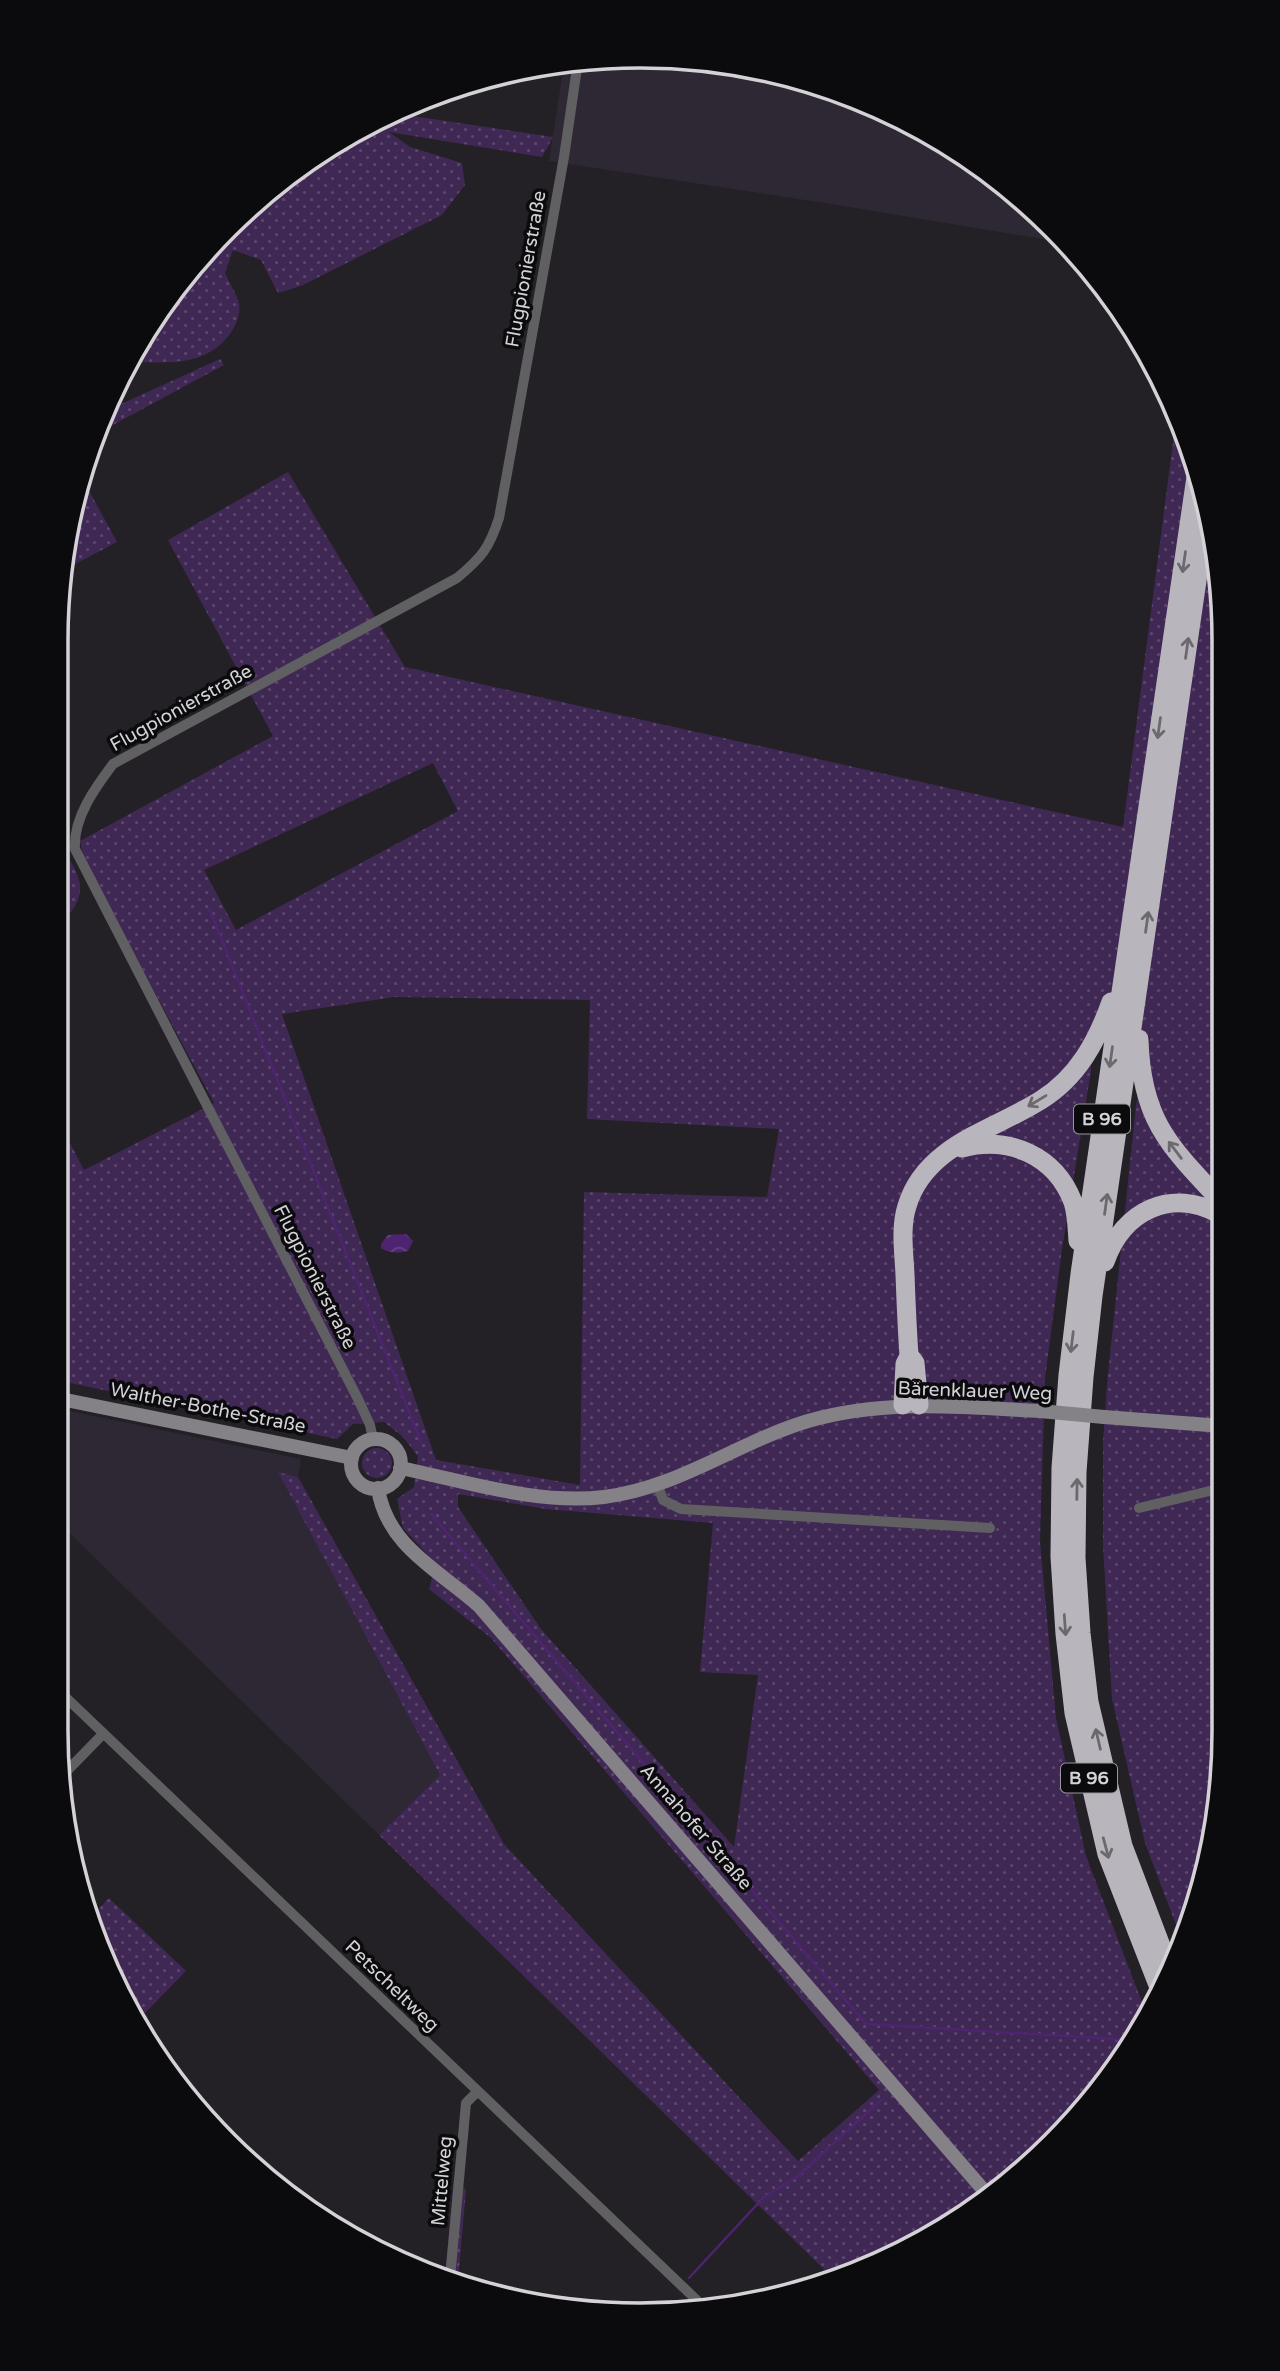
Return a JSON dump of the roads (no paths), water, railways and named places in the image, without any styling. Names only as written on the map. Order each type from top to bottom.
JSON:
[{"type":"highway","name":"B 96","points":[[1156,1978],[1108,1854],[1074,1713],[1060,1556],[1061,1468],[1080,1274],[1193,497]]},
{"type":"highway","name":"B 96","points":[[1165,1957],[1123,1846],[1089,1702],[1076,1558],[1077,1472],[1083,1377],[1093,1296],[1203,540]]},
{"type":"highway","points":[[911,1405],[905,1364],[909,1355],[903,1234],[906,1207],[914,1188],[928,1168],[950,1150],[965,1139],[1042,1100],[1079,1066],[1102,1025],[1125,965]]},
{"type":"highway","points":[[1138,990],[1139,1059],[1142,1083],[1150,1106],[1176,1152],[1212,1191]]},
{"type":"highway","points":[[950,1150],[997,1143],[1013,1145],[1032,1153],[1049,1165],[1062,1181],[1073,1204],[1080,1274]]},
{"type":"highway","points":[[1093,1296],[1113,1243],[1135,1217],[1157,1206],[1180,1202],[1206,1206],[1212,1210]]},
{"type":"street","name":"Flugpionierstraße","points":[[373,1439],[370,1425],[358,1399],[75,849],[74,838],[82,813],[94,790],[113,764],[457,578],[474,564],[491,544],[504,492],[564,157],[576,72]]},
{"type":"street","name":"Walther-Bothe-Straße","points":[[68,1400],[352,1458]]},
{"type":"street","name":"Bärenklauer Weg","points":[[400,1468],[553,1497],[603,1497],[658,1486],[764,1437],[809,1421],[911,1405],[1212,1425]]},
{"type":"street","points":[[373,1439],[385,1441],[394,1447],[400,1460],[400,1468],[393,1481],[379,1488],[368,1487],[358,1481],[352,1471],[352,1458],[360,1444],[373,1439]]},
{"type":"street","points":[[658,1486],[663,1500],[681,1509],[990,1528]]},
{"type":"street","name":"Annahofer Straße","points":[[379,1488],[381,1502],[394,1531],[410,1550],[462,1590],[487,1614],[983,2189]]},
{"type":"street","points":[[1139,1508],[1212,1490]]},
{"type":"street","name":"Petscheltweg","points":[[68,1700],[696,2300]]},
{"type":"street","points":[[69,1769],[103,1734]]},
{"type":"street","name":"Mittelweg","points":[[451,2270],[466,2103],[477,2092]]},
{"type":"water","points":[[406,1234],[413,1241],[408,1251],[394,1252],[381,1248],[388,1235]]},
{"type":"waterway","points":[[210,910],[421,1442]]},
{"type":"waterway","points":[[431,1514],[866,2024],[1121,2039]]},
{"type":"waterway","points":[[689,2278],[764,2197],[798,2176],[881,2100]]}]
